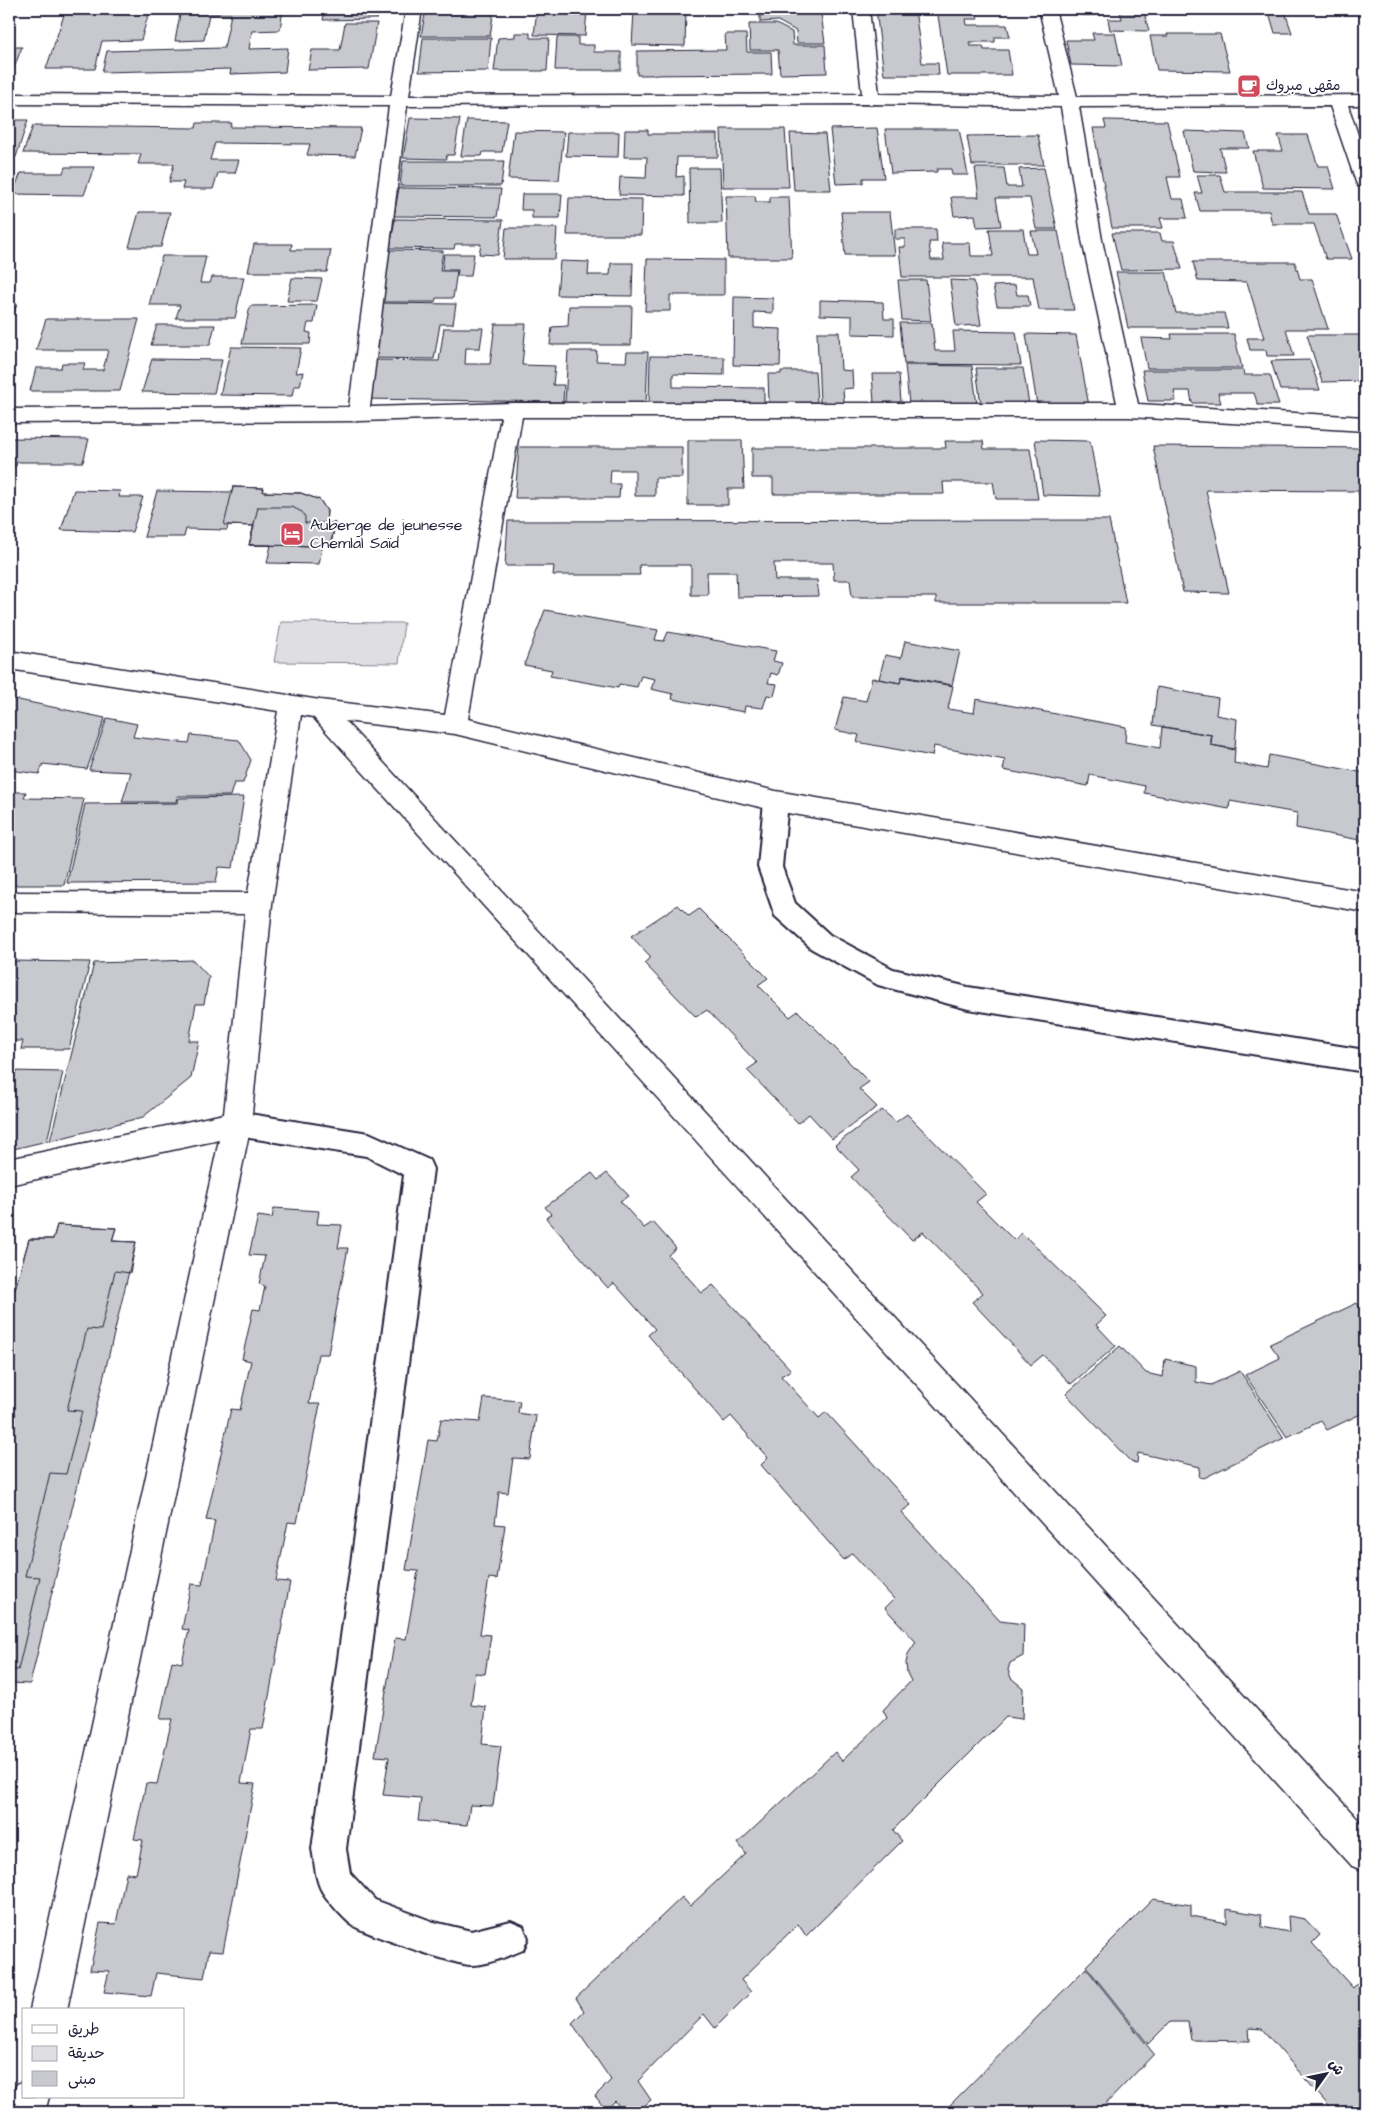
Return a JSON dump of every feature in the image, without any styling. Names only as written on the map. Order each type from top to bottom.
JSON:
[{"type":"street","points":[[359,414],[399,101],[414,9]]},
{"type":"street","points":[[861,9],[872,98]]},
{"type":"street","points":[[1048,9],[1069,102],[1092,240],[1129,410]]},
{"type":"street","points":[[9,98],[399,101],[872,98],[1069,102],[1365,100]]},
{"type":"street","points":[[1337,100],[1365,182]]},
{"type":"street","points":[[455,725],[513,410]]},
{"type":"street","points":[[9,416],[359,414],[513,410],[1129,410],[1365,424]]},
{"type":"street","points":[[9,660],[320,709],[455,725],[776,801],[1365,902]]},
{"type":"street","points":[[48,2008],[236,1124],[259,904],[291,703]]},
{"type":"street","points":[[320,709],[1365,1853]]},
{"type":"street","points":[[9,902],[259,904]]},
{"type":"street","points":[[9,1172],[236,1124]]},
{"type":"street","points":[[26,2112],[30,2098]]},
{"type":"lane","points":[[776,801],[770,868],[784,909],[821,942],[887,978],[968,998],[1365,1061]]},
{"type":"lane","points":[[236,1124],[369,1145],[419,1169],[329,1848],[335,1881],[364,1913],[434,1939],[471,1948],[511,1938]]},
{"type":"green space","points":[[281,622],[404,623],[399,663],[274,662]]},
{"type":"building","points":[[66,9],[150,9],[141,40],[102,41],[95,69],[46,69]]},
{"type":"building","points":[[181,9],[283,9],[280,30],[252,31],[249,49],[288,48],[285,72],[230,74],[231,69],[102,72],[107,51],[224,48],[231,14],[209,14],[204,40],[175,41]]},
{"type":"building","points":[[325,9],[379,9],[377,19],[323,20]]},
{"type":"building","points":[[426,9],[494,9],[490,36],[421,36]]},
{"type":"building","points":[[537,9],[587,9],[585,36],[534,35]]},
{"type":"building","points":[[760,9],[820,9],[820,11],[760,11]]},
{"type":"building","points":[[876,9],[915,9],[922,63],[938,63],[939,75],[884,75]]},
{"type":"building","points":[[937,9],[976,9],[978,19],[966,19],[967,25],[1007,25],[1010,37],[995,37],[995,42],[969,42],[970,46],[983,46],[984,50],[1008,50],[1012,75],[947,75]]},
{"type":"building","points":[[1078,9],[1101,9],[1102,15],[1080,15]]},
{"type":"building","points":[[1104,9],[1143,9],[1149,31],[1110,30],[1108,19],[1122,19],[1120,11],[1105,11]]},
{"type":"building","points":[[1268,9],[1284,9],[1292,33],[1275,33]]},
{"type":"building","points":[[634,11],[686,11],[685,46],[632,45]]},
{"type":"building","points":[[821,13],[825,43],[797,43],[796,31],[778,21],[760,22],[760,14]]},
{"type":"building","points":[[345,23],[377,23],[369,69],[308,70],[312,50],[340,50]]},
{"type":"building","points":[[749,24],[776,24],[792,32],[793,45],[825,45],[827,73],[780,74],[778,50],[750,50]]},
{"type":"building","points":[[515,33],[530,33],[530,38],[549,38],[547,71],[494,71],[498,38],[515,37]]},
{"type":"building","points":[[1092,33],[1115,33],[1122,66],[1071,65],[1066,40],[1094,40]]},
{"type":"building","points":[[725,34],[746,34],[747,52],[771,52],[772,74],[637,75],[637,51],[726,50]]},
{"type":"building","points":[[1167,34],[1220,34],[1230,71],[1157,70],[1150,36],[1168,36]]},
{"type":"building","points":[[557,37],[578,37],[578,45],[594,45],[594,52],[621,52],[621,70],[555,70]]},
{"type":"building","points":[[423,38],[491,38],[488,71],[419,72]]},
{"type":"building","points":[[9,47],[22,47],[12,73],[9,73]]},
{"type":"building","points":[[410,118],[460,119],[454,155],[447,155],[446,159],[403,158]]},
{"type":"building","points":[[9,120],[28,120],[16,157],[9,157]]},
{"type":"building","points":[[467,120],[507,121],[502,152],[483,152],[482,156],[461,156]]},
{"type":"building","points":[[1104,120],[1167,121],[1180,177],[1167,177],[1172,199],[1183,199],[1187,218],[1160,218],[1163,228],[1112,228],[1093,128],[1106,128]]},
{"type":"building","points":[[197,123],[232,123],[230,127],[361,128],[355,156],[307,155],[310,144],[215,143],[210,160],[239,160],[235,173],[218,173],[213,189],[182,189],[184,182],[169,182],[174,164],[138,164],[141,154],[23,153],[33,126],[196,128]]},
{"type":"building","points":[[877,128],[884,178],[863,178],[863,183],[836,184],[830,129]]},
{"type":"building","points":[[721,129],[785,129],[789,187],[723,187]]},
{"type":"building","points":[[885,129],[959,129],[968,175],[952,175],[951,169],[937,169],[937,172],[891,173]]},
{"type":"building","points":[[625,130],[648,130],[648,134],[718,134],[718,157],[677,157],[676,177],[684,176],[684,196],[619,195],[620,177],[646,178],[647,157],[624,157]]},
{"type":"building","points":[[514,131],[564,132],[559,180],[508,179]]},
{"type":"building","points":[[1184,131],[1245,133],[1249,148],[1220,148],[1226,172],[1193,171]]},
{"type":"building","points":[[568,132],[619,132],[618,157],[566,156]]},
{"type":"building","points":[[790,133],[825,134],[831,190],[794,190]]},
{"type":"building","points":[[1038,135],[1044,165],[972,165],[967,136]]},
{"type":"building","points":[[1278,135],[1308,135],[1318,166],[1328,166],[1335,189],[1263,188],[1253,151],[1283,151]]},
{"type":"building","points":[[403,161],[504,161],[501,186],[400,186]]},
{"type":"building","points":[[65,167],[94,167],[84,195],[12,194],[21,173],[63,173]]},
{"type":"building","points":[[689,168],[720,168],[722,223],[690,223]]},
{"type":"building","points":[[975,168],[1004,168],[1007,187],[1022,187],[1019,169],[1044,168],[1057,229],[1036,229],[1030,198],[996,198],[1001,226],[977,227],[975,215],[954,216],[951,197],[979,197]]},
{"type":"building","points":[[1197,175],[1220,175],[1225,192],[1302,192],[1309,214],[1336,214],[1352,259],[1326,259],[1314,224],[1272,224],[1269,211],[1200,211],[1195,193],[1202,193]]},
{"type":"building","points":[[399,188],[501,189],[497,217],[394,216]]},
{"type":"building","points":[[522,194],[562,194],[560,218],[532,218],[532,210],[521,210]]},
{"type":"building","points":[[726,196],[755,196],[756,202],[770,202],[770,197],[789,197],[792,258],[728,258]]},
{"type":"building","points":[[569,198],[642,199],[641,235],[567,235]]},
{"type":"building","points":[[139,212],[170,212],[161,247],[129,247]]},
{"type":"building","points":[[841,212],[890,212],[895,255],[845,255]]},
{"type":"building","points":[[395,219],[503,220],[498,255],[479,254],[481,244],[455,244],[454,249],[390,248]]},
{"type":"building","points":[[506,228],[557,228],[555,259],[503,259]]},
{"type":"building","points":[[895,229],[936,229],[937,242],[929,242],[931,260],[944,260],[942,243],[970,243],[971,256],[993,256],[989,229],[1023,229],[1027,254],[1036,254],[1031,231],[1058,231],[1074,310],[1039,310],[1033,277],[902,277],[899,247],[905,247],[905,239],[895,239]]},
{"type":"building","points":[[1112,233],[1160,233],[1162,241],[1174,241],[1182,269],[1121,270]]},
{"type":"building","points":[[254,244],[292,244],[291,250],[331,250],[327,272],[248,272]]},
{"type":"building","points":[[390,250],[443,251],[440,271],[457,271],[453,298],[436,298],[435,302],[380,302]]},
{"type":"building","points":[[444,254],[474,254],[471,276],[457,276],[458,270],[442,270]]},
{"type":"building","points":[[162,256],[206,256],[200,283],[210,283],[212,277],[244,277],[235,318],[176,318],[180,305],[149,305]]},
{"type":"building","points":[[647,259],[724,260],[724,295],[670,295],[670,311],[645,311]]},
{"type":"building","points":[[560,261],[589,262],[588,275],[610,275],[611,263],[633,263],[632,296],[557,295]]},
{"type":"building","points":[[1193,262],[1295,262],[1300,279],[1312,279],[1328,329],[1286,329],[1294,356],[1267,356],[1266,350],[1250,350],[1247,338],[1264,338],[1247,282],[1198,281]]},
{"type":"building","points":[[1116,272],[1166,272],[1176,313],[1224,313],[1228,328],[1128,328]]},
{"type":"building","points":[[292,278],[322,279],[317,301],[287,301]]},
{"type":"building","points":[[898,280],[926,280],[931,321],[902,320]]},
{"type":"building","points":[[950,280],[974,281],[981,325],[956,326]]},
{"type":"building","points":[[1015,285],[1017,295],[1028,295],[1030,306],[997,306],[993,286]]},
{"type":"building","points":[[734,297],[773,298],[773,313],[754,312],[754,328],[781,329],[780,366],[733,365]]},
{"type":"building","points":[[820,300],[883,302],[884,319],[894,319],[894,335],[852,334],[852,316],[820,315]]},
{"type":"building","points":[[380,303],[456,304],[453,324],[440,324],[434,359],[370,358]]},
{"type":"building","points":[[9,304],[17,304],[11,321],[9,321]]},
{"type":"building","points":[[317,305],[314,323],[308,323],[306,332],[311,333],[310,344],[242,344],[250,306]]},
{"type":"building","points":[[569,306],[632,306],[631,345],[550,345],[552,327],[568,326]]},
{"type":"building","points":[[46,319],[139,319],[120,391],[30,391],[36,368],[61,368],[62,363],[85,363],[83,370],[103,370],[108,350],[36,350]]},
{"type":"building","points":[[900,323],[932,323],[935,351],[955,351],[953,331],[1016,332],[1021,365],[904,364]]},
{"type":"building","points":[[495,324],[526,324],[522,365],[555,366],[553,385],[564,385],[563,402],[363,399],[370,360],[439,361],[444,328],[483,328],[480,348],[466,348],[465,364],[490,364]]},
{"type":"building","points":[[157,325],[215,325],[210,345],[151,345]]},
{"type":"building","points":[[817,332],[839,332],[841,370],[852,371],[853,388],[843,389],[844,403],[820,403]]},
{"type":"building","points":[[1026,334],[1076,335],[1089,406],[1037,405]]},
{"type":"building","points":[[1171,334],[1234,334],[1242,368],[1147,368],[1141,338],[1172,339]]},
{"type":"building","points":[[1307,335],[1365,335],[1365,381],[1322,382]]},
{"type":"building","points":[[231,347],[301,348],[296,373],[303,372],[300,386],[294,386],[292,396],[220,395]]},
{"type":"building","points":[[568,351],[597,351],[596,361],[626,362],[627,352],[648,352],[646,403],[565,403]]},
{"type":"building","points":[[650,356],[724,357],[724,375],[673,374],[673,387],[764,388],[764,404],[649,403]]},
{"type":"building","points":[[152,359],[222,360],[214,393],[142,392]]},
{"type":"building","points":[[1310,360],[1320,390],[1280,390],[1271,361]]},
{"type":"building","points":[[905,365],[972,366],[977,405],[909,404]]},
{"type":"building","points":[[976,368],[1023,368],[1029,404],[981,405]]},
{"type":"building","points":[[1142,370],[1243,370],[1244,375],[1270,375],[1279,405],[1258,405],[1254,393],[1218,393],[1221,403],[1192,403],[1190,391],[1174,391],[1176,401],[1148,401]]},
{"type":"building","points":[[781,371],[815,371],[817,402],[769,403],[768,374],[781,374]]},
{"type":"building","points":[[872,374],[899,374],[901,403],[874,403]]},
{"type":"building","points":[[9,438],[89,439],[83,462],[17,462],[16,466],[9,466]]},
{"type":"building","points":[[688,440],[742,440],[744,489],[728,489],[728,505],[688,505]]},
{"type":"building","points":[[1035,440],[1090,441],[1100,496],[1043,495]]},
{"type":"building","points":[[945,441],[983,441],[984,449],[1030,449],[1038,499],[996,499],[993,482],[943,482],[944,494],[773,494],[773,478],[752,478],[752,448],[946,448]]},
{"type":"building","points":[[1153,446],[1365,448],[1365,517],[1358,491],[1206,490],[1229,593],[1183,592]]},
{"type":"building","points":[[519,447],[682,447],[682,478],[655,478],[655,496],[635,496],[635,470],[611,470],[610,484],[620,484],[619,498],[515,498]]},
{"type":"building","points":[[233,487],[264,488],[263,492],[301,493],[320,500],[327,511],[326,523],[335,523],[331,544],[323,543],[319,564],[267,563],[271,545],[249,545],[254,526],[228,525],[227,530],[186,529],[184,537],[144,537],[157,491],[232,492]]},
{"type":"building","points":[[233,487],[264,488],[263,492],[301,493],[320,500],[327,511],[326,523],[335,523],[331,544],[323,543],[323,546],[249,545],[254,526],[224,525]]},
{"type":"building","points":[[74,490],[120,491],[119,497],[143,497],[132,532],[61,530]]},
{"type":"building","name":"Auberge de jeunesse Chemlal Saïd","points":[[258,507],[292,507],[302,512],[305,517],[305,523],[335,523],[331,544],[323,543],[323,546],[249,545]]},
{"type":"building","points":[[1109,520],[1126,603],[936,603],[936,597],[852,597],[850,580],[834,580],[833,563],[774,563],[775,580],[817,580],[819,596],[737,597],[736,572],[707,572],[708,595],[691,595],[691,565],[639,565],[640,575],[553,575],[554,566],[505,566],[508,521]]},
{"type":"building","points":[[545,610],[658,630],[655,640],[664,641],[668,632],[776,651],[773,661],[782,663],[778,675],[771,673],[768,683],[777,684],[774,696],[767,695],[763,708],[745,706],[744,712],[672,699],[673,694],[651,689],[655,679],[641,676],[637,687],[619,684],[618,688],[550,676],[552,670],[524,665]]},
{"type":"building","points":[[905,641],[960,651],[952,685],[902,676],[900,683],[879,679],[885,655],[901,658]]},
{"type":"building","points":[[902,677],[953,686],[948,709],[974,713],[976,699],[1126,727],[1125,742],[1160,748],[1162,727],[1211,735],[1211,745],[1235,750],[1234,763],[1267,769],[1269,755],[1365,773],[1365,841],[1296,828],[1297,813],[1230,801],[1229,809],[1144,793],[1145,786],[1090,775],[1088,786],[1003,770],[1005,760],[934,746],[932,756],[857,742],[859,735],[835,730],[844,697],[866,701],[872,678],[900,683]]},
{"type":"building","points":[[1157,687],[1218,698],[1216,715],[1237,719],[1235,749],[1211,745],[1212,735],[1153,725]]},
{"type":"building","points":[[9,698],[105,718],[87,769],[43,764],[39,774],[9,770]]},
{"type":"building","points":[[107,718],[137,724],[133,737],[189,743],[191,735],[239,740],[251,760],[243,783],[234,783],[230,796],[177,796],[176,802],[122,802],[131,772],[89,770]]},
{"type":"building","points":[[9,792],[26,792],[24,798],[84,799],[64,885],[9,885]]},
{"type":"building","points":[[244,797],[233,868],[219,867],[216,882],[67,883],[85,804],[177,803],[179,798]]},
{"type":"building","points":[[678,905],[689,916],[699,909],[768,978],[758,985],[790,1017],[798,1011],[869,1082],[859,1089],[877,1107],[832,1139],[809,1114],[798,1123],[747,1070],[757,1063],[707,1010],[696,1017],[644,963],[651,957],[631,936]]},
{"type":"building","points":[[193,960],[209,977],[204,1004],[196,1004],[189,1041],[199,1041],[191,1078],[143,1117],[50,1141],[94,963]]},
{"type":"building","points":[[9,961],[90,962],[69,1049],[21,1049],[23,1041],[9,1041]]},
{"type":"building","points":[[9,1071],[63,1072],[47,1141],[9,1150]]},
{"type":"building","points":[[882,1110],[896,1122],[907,1114],[986,1194],[976,1202],[1014,1240],[1022,1233],[1106,1316],[1096,1325],[1116,1346],[1071,1384],[1043,1355],[1031,1365],[972,1302],[983,1293],[923,1232],[912,1240],[851,1177],[859,1170],[835,1145]]},
{"type":"building","points":[[592,1173],[598,1180],[607,1173],[629,1196],[620,1201],[644,1228],[653,1222],[676,1248],[668,1255],[702,1293],[713,1285],[791,1370],[781,1376],[819,1418],[826,1412],[911,1505],[901,1512],[1000,1621],[1024,1624],[1023,1656],[1010,1663],[1008,1670],[1011,1678],[1023,1688],[1022,1719],[1006,1717],[893,1830],[902,1841],[806,1936],[798,1924],[741,1980],[751,1992],[715,2028],[704,2014],[638,2081],[651,2100],[637,2112],[623,2112],[615,2101],[606,2110],[595,2096],[611,2080],[572,2023],[584,2011],[576,1998],[682,1897],[690,1906],[746,1854],[738,1843],[835,1752],[842,1761],[887,1718],[883,1710],[911,1681],[907,1673],[906,1663],[908,1654],[916,1642],[885,1608],[894,1599],[852,1553],[844,1560],[761,1465],[768,1458],[731,1416],[724,1422],[648,1335],[655,1329],[614,1283],[608,1288],[546,1218],[551,1214],[545,1207]]},
{"type":"building","points":[[274,1208],[319,1211],[317,1224],[342,1225],[338,1248],[348,1248],[328,1354],[318,1354],[309,1404],[320,1404],[297,1523],[288,1522],[276,1581],[290,1582],[263,1729],[251,1729],[241,1783],[255,1784],[223,1952],[209,1951],[204,1978],[156,1973],[151,1996],[104,1992],[109,1971],[90,1970],[100,1923],[116,1924],[126,1873],[136,1874],[143,1840],[134,1839],[146,1783],[157,1784],[172,1719],[160,1719],[172,1661],[182,1663],[189,1630],[182,1629],[191,1584],[202,1585],[215,1521],[206,1520],[231,1409],[240,1410],[251,1361],[242,1359],[253,1309],[260,1310],[265,1286],[259,1284],[265,1256],[249,1255],[258,1216],[272,1218]]},
{"type":"building","points":[[57,1225],[116,1228],[112,1241],[136,1242],[30,1684],[9,1683],[9,1310],[29,1239],[53,1239]]},
{"type":"building","points":[[57,1225],[116,1228],[112,1241],[136,1242],[130,1273],[115,1271],[101,1330],[87,1329],[67,1410],[82,1411],[66,1474],[50,1473],[25,1576],[40,1577],[18,1670],[9,1670],[9,1310],[29,1239],[53,1239]]},
{"type":"building","points":[[1357,1303],[1365,1314],[1365,1412],[1327,1430],[1321,1421],[1287,1437],[1245,1375],[1280,1358],[1270,1344]]},
{"type":"building","points":[[1120,1346],[1146,1373],[1163,1377],[1165,1359],[1196,1366],[1196,1382],[1211,1385],[1240,1371],[1284,1438],[1204,1478],[1199,1477],[1200,1467],[1138,1453],[1137,1463],[1131,1462],[1066,1394]]},
{"type":"building","points":[[484,1398],[520,1401],[518,1413],[536,1416],[530,1459],[513,1458],[508,1493],[499,1492],[495,1524],[505,1525],[497,1579],[489,1578],[480,1634],[491,1635],[485,1674],[475,1673],[471,1705],[486,1707],[482,1744],[501,1746],[493,1806],[470,1805],[467,1825],[418,1821],[421,1798],[383,1795],[389,1757],[375,1756],[395,1638],[406,1639],[418,1571],[406,1570],[428,1440],[437,1441],[441,1419],[480,1422]]},
{"type":"building","points":[[1153,1899],[1191,1905],[1191,1916],[1227,1923],[1227,1909],[1261,1915],[1262,1927],[1289,1932],[1288,1916],[1305,1919],[1320,1935],[1312,1943],[1353,1988],[1360,1980],[1365,1986],[1365,2112],[1334,2112],[1262,2029],[1249,2028],[1250,2041],[1191,2040],[1188,2022],[1170,2022],[1148,2044],[1086,1966]]},
{"type":"building","points":[[1086,1968],[1154,2054],[1098,2112],[943,2112]]},
{"type":"place","name":"مقهى مبروك","points":[[1249,86]]},
{"type":"place","name":"Auberge de jeunesse Chemlal Saïd","points":[[292,534]]}]
